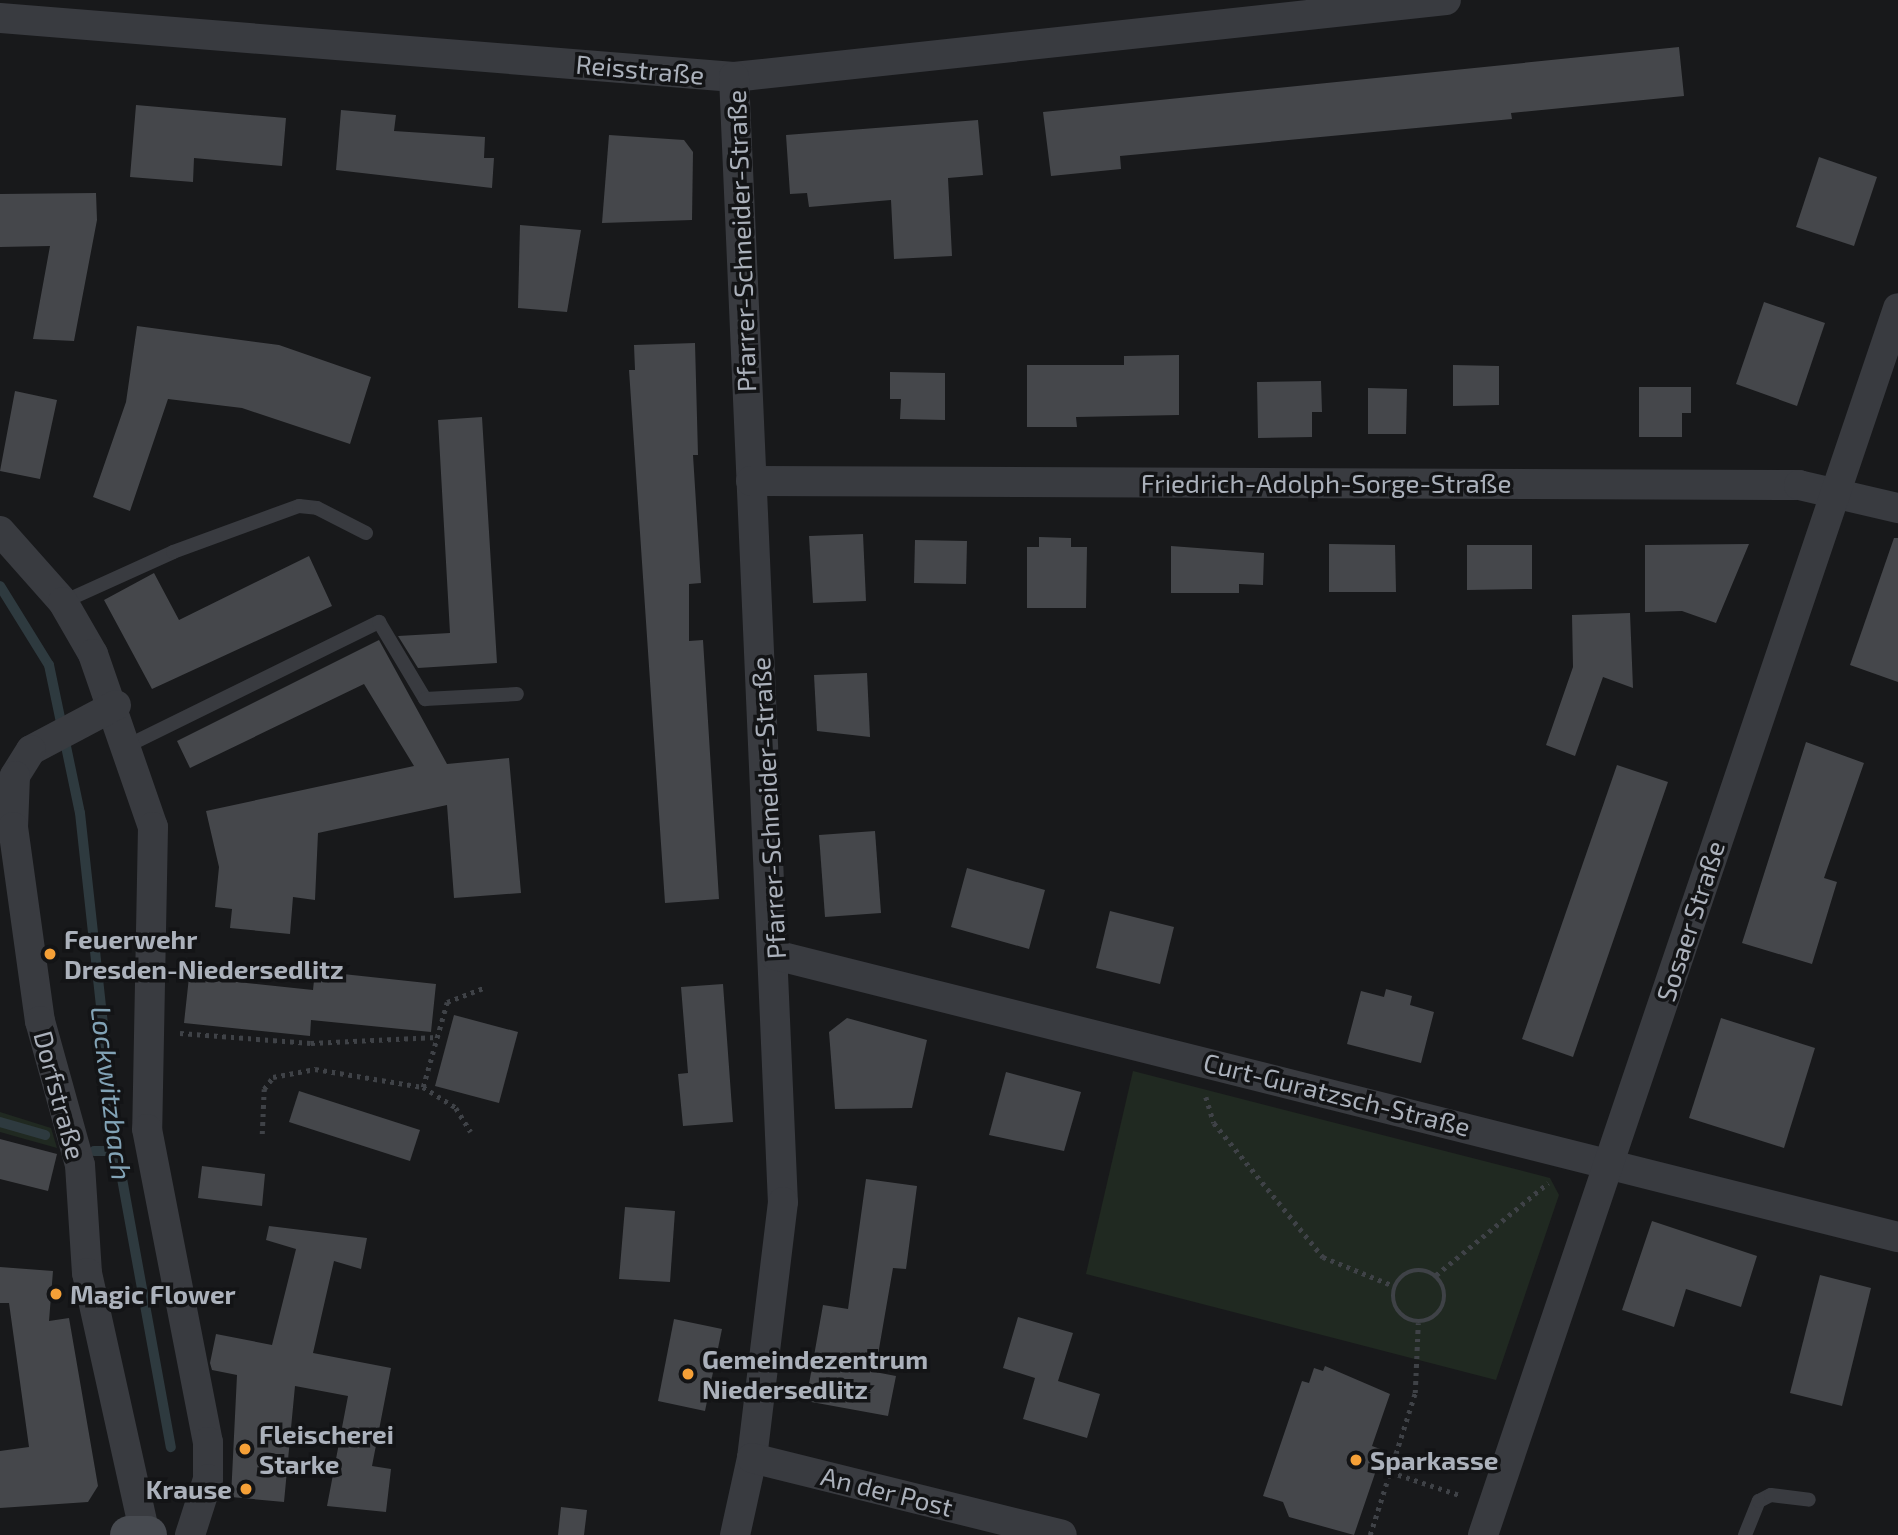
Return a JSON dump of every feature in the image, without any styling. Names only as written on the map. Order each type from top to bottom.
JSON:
[{"type":"street","name":"Reisstraße","points":[[0,18],[734,77],[1446,0]]},
{"type":"street","name":"Pfarrer-Schneider-Straße","points":[[734,77],[775,955],[783,1202],[752,1458],[735,1535]]},
{"type":"street","name":"Sosaer Straße","points":[[1483,1535],[1898,308]]},
{"type":"street","name":"Friedrich-Adolph-Sorge-Straße","points":[[751,481],[1785,485],[1836,492],[1898,508]]},
{"type":"street","points":[[0,531],[63,602],[116,705],[153,827],[157,870],[145,1030],[154,1180],[208,1442],[208,1479],[190,1535]]},
{"type":"street","name":"Dorfstraße","points":[[116,705],[48,738],[15,776],[13,827],[40,1021],[80,1165],[86,1273],[146,1535]]},
{"type":"street","name":"Curt-Guratzsch-Straße","points":[[775,955],[1580,1154],[1898,1237]]},
{"type":"street","name":"An der Post","points":[[752,1458],[1062,1535]]},
{"type":"street","points":[[129,1535],[146,1535]]},
{"type":"lane","points":[[63,602],[173,552],[299,506],[317,508],[366,533]]},
{"type":"lane","points":[[130,745],[379,622],[425,699],[517,695]]},
{"type":"lane","points":[[1745,1535],[1759,1501],[1771,1495],[1809,1500]]},
{"type":"path","points":[[423,1087],[447,1002],[484,988]]},
{"type":"path","points":[[145,1030],[311,1043],[437,1037]]},
{"type":"path","points":[[1194,1059],[1214,1123],[1323,1257],[1394,1286]]},
{"type":"path","points":[[262,1134],[264,1089],[288,1070],[423,1087],[456,1108],[471,1132]]},
{"type":"path","points":[[1436,1275],[1580,1154]]},
{"type":"path","points":[[1394,1286],[1412,1270],[1436,1275]]},
{"type":"path","points":[[1394,1286],[1397,1310],[1418,1323],[1434,1319],[1444,1306],[1436,1275]]},
{"type":"path","points":[[1370,1535],[1415,1393],[1418,1323]]},
{"type":"path","points":[[1390,1472],[1493,1507]]},
{"type":"shaded area","points":[[1133,1071],[1550,1178],[1559,1195],[1496,1380],[1086,1274]]},
{"type":"shaded area","points":[[0,1112],[51,1128],[57,1148],[0,1132]]},
{"type":"building","points":[[1679,47],[1684,96],[1511,113],[1512,119],[1120,156],[1121,169],[1051,176],[1043,112]]},
{"type":"building","points":[[136,105],[286,118],[282,166],[194,158],[193,182],[130,177]]},
{"type":"building","points":[[341,110],[396,115],[394,131],[485,137],[484,158],[494,158],[492,188],[336,170]]},
{"type":"building","points":[[978,120],[983,175],[948,178],[952,256],[894,259],[891,200],[809,207],[807,193],[790,194],[786,135]]},
{"type":"building","points":[[609,135],[684,140],[693,152],[692,220],[602,223]]},
{"type":"building","points":[[1819,157],[1877,177],[1854,246],[1796,227]]},
{"type":"building","points":[[96,193],[97,220],[74,341],[33,339],[50,246],[0,247],[0,194]]},
{"type":"building","points":[[520,225],[581,230],[567,312],[518,308]]},
{"type":"building","points":[[1764,302],[1825,323],[1797,406],[1736,384]]},
{"type":"building","points":[[137,326],[279,345],[371,377],[350,444],[242,408],[168,399],[130,511],[93,497],[126,402]]},
{"type":"building","points":[[695,343],[698,455],[693,455],[701,583],[689,584],[689,641],[703,640],[719,899],[665,903],[629,370],[635,370],[634,345]]},
{"type":"building","points":[[1179,355],[1179,415],[1076,417],[1077,427],[1027,427],[1027,365],[1124,365],[1124,356]]},
{"type":"building","points":[[1453,365],[1499,366],[1499,405],[1453,406]]},
{"type":"building","points":[[890,372],[945,373],[945,420],[900,419],[901,399],[890,399]]},
{"type":"building","points":[[1321,381],[1322,412],[1312,412],[1312,437],[1258,438],[1257,382]]},
{"type":"building","points":[[1639,387],[1691,387],[1691,413],[1682,413],[1682,437],[1639,437]]},
{"type":"building","points":[[1368,388],[1407,389],[1406,434],[1368,434]]},
{"type":"building","points":[[15,391],[57,400],[40,479],[0,471]]},
{"type":"building","points":[[482,417],[497,663],[418,668],[398,636],[450,633],[438,420]]},
{"type":"building","points":[[863,534],[866,601],[813,603],[809,536]]},
{"type":"building","points":[[1039,537],[1071,538],[1071,547],[1087,547],[1086,608],[1027,608],[1027,547],[1039,547]]},
{"type":"building","points":[[1894,538],[1898,538],[1898,682],[1850,665]]},
{"type":"building","points":[[915,540],[967,541],[966,584],[914,583]]},
{"type":"building","points":[[1329,544],[1395,545],[1396,592],[1329,592]]},
{"type":"building","points":[[1749,544],[1716,623],[1682,611],[1645,612],[1645,545]]},
{"type":"building","points":[[1467,545],[1532,545],[1532,589],[1467,590]]},
{"type":"building","points":[[1171,546],[1264,553],[1263,585],[1239,584],[1239,593],[1171,593]]},
{"type":"building","points":[[309,556],[332,606],[152,689],[104,600],[154,573],[179,620]]},
{"type":"building","points":[[1630,613],[1633,688],[1603,677],[1575,756],[1546,745],[1573,667],[1572,615]]},
{"type":"building","points":[[379,640],[447,764],[509,758],[521,893],[454,898],[447,805],[318,833],[315,900],[293,897],[290,934],[230,928],[232,909],[215,907],[219,867],[206,811],[414,766],[364,684],[190,768],[177,741]]},
{"type":"building","points":[[867,673],[870,737],[817,731],[814,675]]},
{"type":"building","points":[[1806,742],[1864,763],[1824,878],[1837,882],[1812,964],[1742,943]]},
{"type":"building","points":[[1617,765],[1668,782],[1573,1057],[1522,1039]]},
{"type":"building","points":[[875,831],[881,913],[825,917],[819,835]]},
{"type":"building","points":[[967,868],[1045,890],[1029,949],[951,927]]},
{"type":"building","points":[[1110,911],[1174,927],[1160,984],[1096,968]]},
{"type":"building","points":[[315,971],[436,984],[431,1032],[311,1020],[310,1036],[184,1023],[189,977],[313,990]]},
{"type":"building","points":[[723,984],[733,1122],[683,1126],[678,1074],[688,1073],[681,987]]},
{"type":"building","points":[[1386,989],[1412,996],[1410,1005],[1434,1012],[1421,1063],[1347,1044],[1361,991],[1384,997]]},
{"type":"building","points":[[454,1015],[518,1032],[499,1103],[435,1086]]},
{"type":"building","points":[[847,1018],[927,1040],[912,1108],[835,1109],[829,1032]]},
{"type":"building","points":[[1721,1018],[1815,1048],[1784,1148],[1689,1118]]},
{"type":"building","points":[[1006,1072],[1081,1092],[1064,1151],[989,1135]]},
{"type":"building","points":[[299,1091],[420,1130],[410,1161],[289,1122]]},
{"type":"building","points":[[0,1139],[57,1154],[48,1191],[0,1179]]},
{"type":"building","points":[[202,1166],[265,1174],[262,1206],[198,1198]]},
{"type":"building","points":[[866,1179],[917,1186],[906,1269],[893,1268],[875,1372],[896,1376],[888,1416],[806,1401],[823,1305],[848,1309]]},
{"type":"building","points":[[625,1207],[675,1211],[670,1282],[619,1279]]},
{"type":"building","points":[[1652,1221],[1757,1256],[1741,1307],[1686,1289],[1674,1327],[1622,1310]]},
{"type":"building","points":[[269,1226],[367,1238],[361,1269],[334,1261],[313,1353],[391,1368],[372,1466],[391,1469],[386,1512],[327,1506],[348,1396],[295,1386],[284,1502],[231,1497],[237,1375],[212,1370],[210,1363],[216,1334],[272,1345],[296,1249],[266,1240]]},
{"type":"building","points":[[0,1267],[53,1271],[49,1321],[69,1318],[98,1486],[88,1502],[0,1508],[0,1451],[29,1447],[9,1303],[0,1303]]},
{"type":"building","points":[[1820,1275],[1871,1288],[1842,1406],[1790,1393]]},
{"type":"building","points":[[1018,1317],[1073,1333],[1058,1381],[1100,1394],[1087,1438],[1023,1419],[1035,1378],[1003,1368]]},
{"type":"building","name":"Gemeindezentrum Niedersedlitz","points":[[674,1319],[722,1329],[705,1411],[658,1401]]},
{"type":"building","points":[[1325,1366],[1390,1394],[1372,1446],[1383,1450],[1354,1535],[1289,1517],[1283,1502],[1263,1496],[1302,1381],[1309,1383],[1314,1368],[1323,1371]]},
{"type":"building","points":[[561,1507],[587,1510],[584,1535],[558,1535]]},
{"type":"waterway","name":"Lockwitzbach","points":[[0,586],[49,665],[80,813],[117,1151],[171,1447]]},
{"type":"waterway","points":[[0,1122],[45,1135]]},
{"type":"waterway","points":[[94,1151],[117,1151]]},
{"type":"place","name":"Feuerwehr Dresden-Niedersedlitz","points":[[50,954]]},
{"type":"place","name":"Magic Flower","points":[[56,1294]]},
{"type":"place","name":"Gemeindezentrum Niedersedlitz","points":[[688,1374]]},
{"type":"place","name":"Fleischerei Starke","points":[[245,1449]]},
{"type":"place","name":"Sparkasse","points":[[1356,1460]]},
{"type":"place","name":"Krause","points":[[246,1489]]}]
